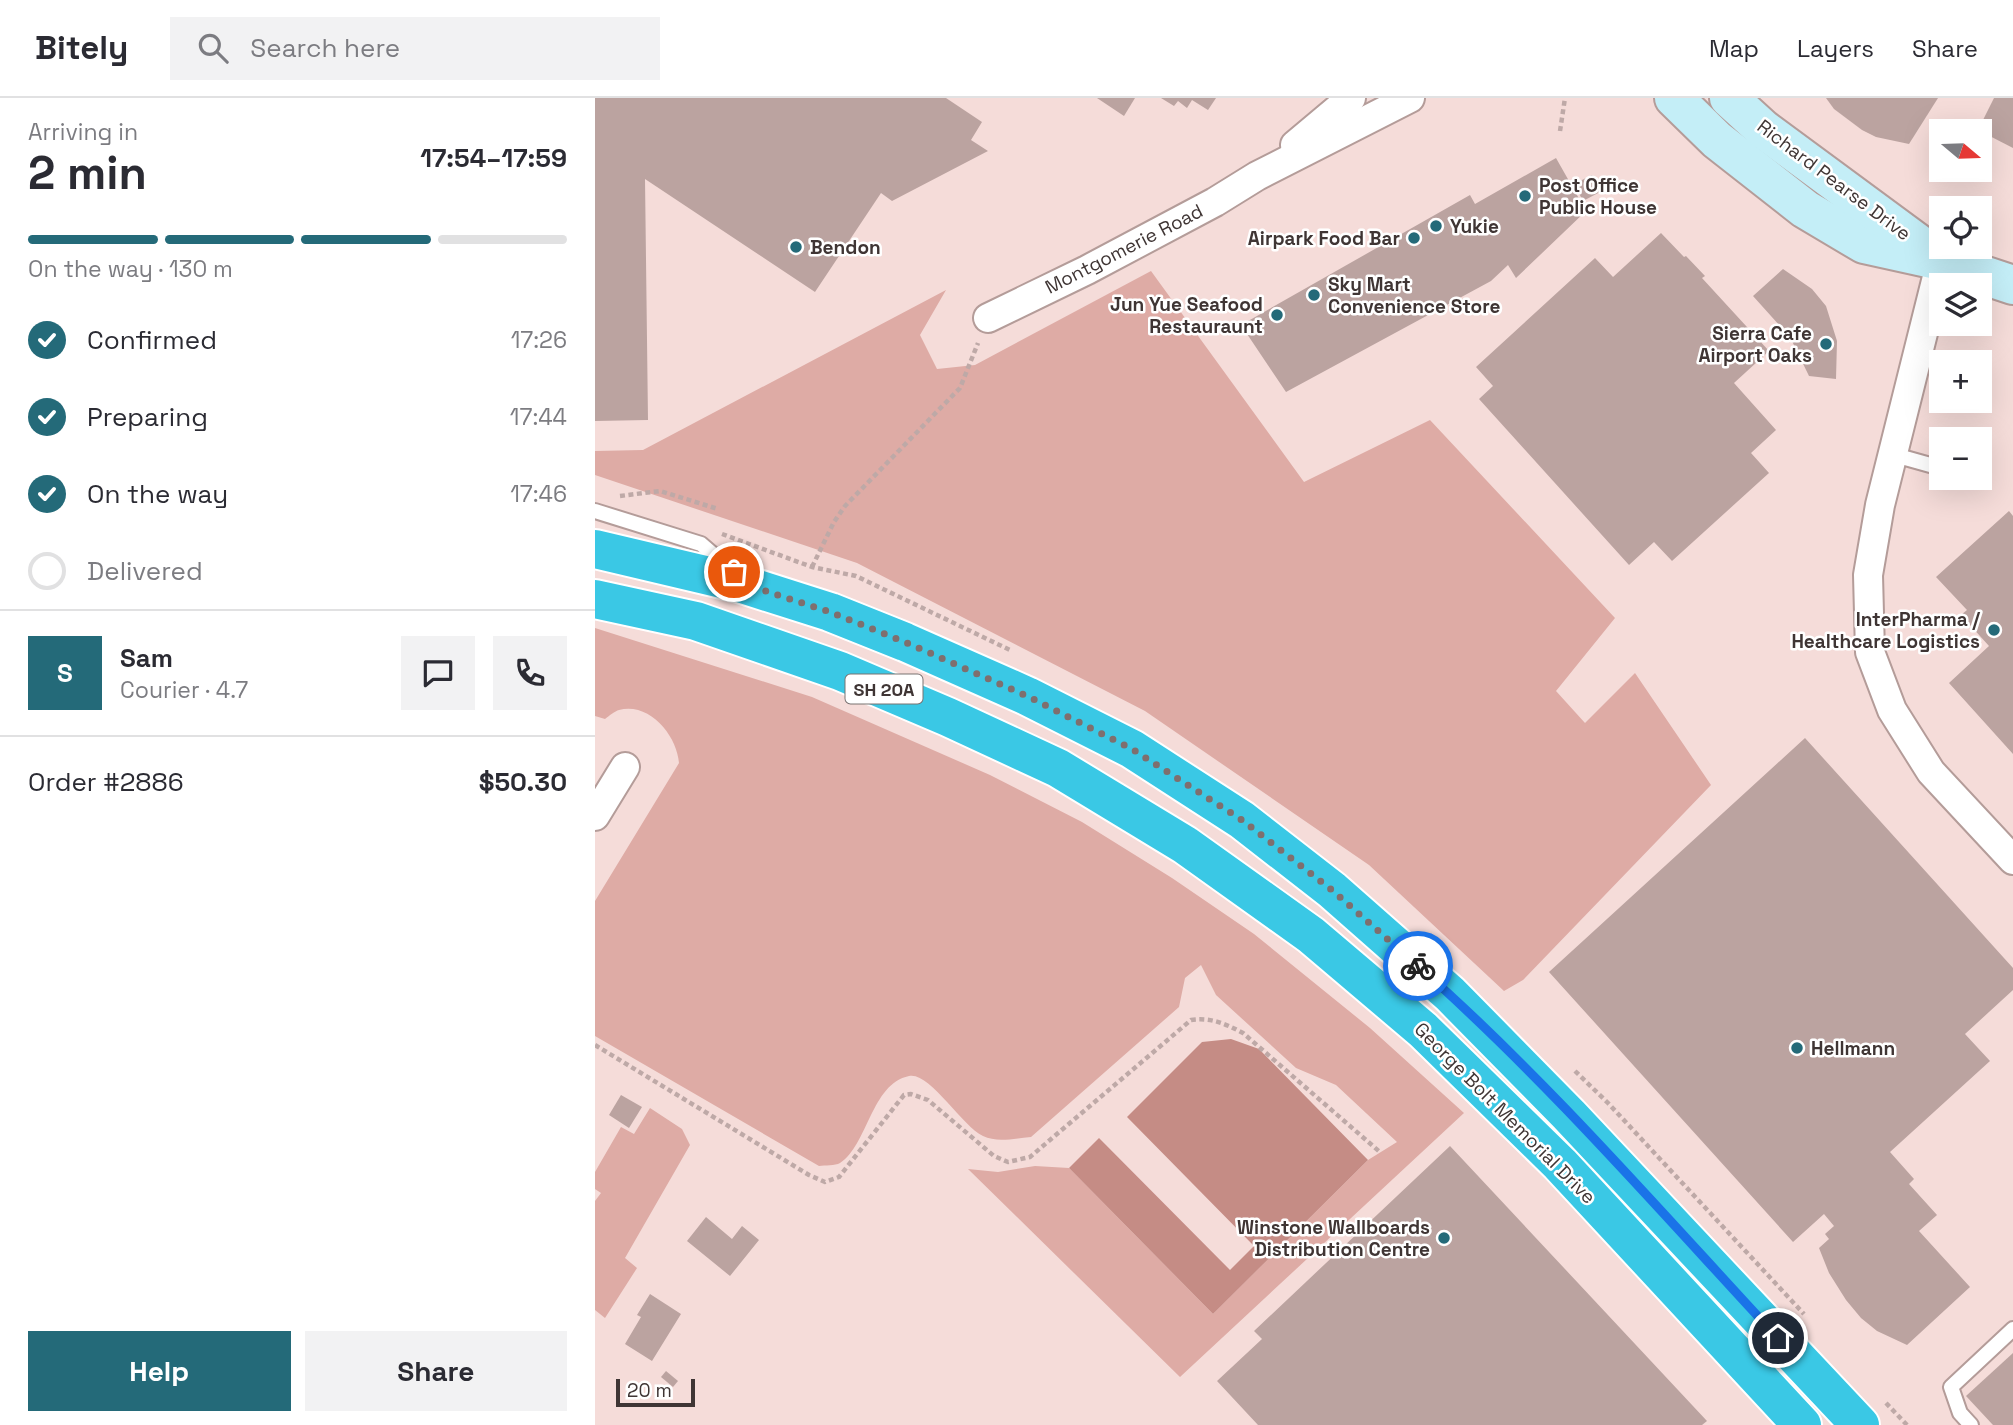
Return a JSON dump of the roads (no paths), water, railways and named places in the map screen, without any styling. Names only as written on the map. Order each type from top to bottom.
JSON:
[{"type":"highway","name":"SH 20A","points":[[595,550],[750,586],[830,612],[1027,696],[1132,749],[1242,820],[1332,890],[1450,994],[1569,1115],[1860,1425]]},
{"type":"highway","name":"George Bolt Memorial Drive","points":[[595,599],[695,621],[841,671],[1058,768],[1185,845],[1311,935],[1423,1030],[1560,1164],[1802,1425]]},
{"type":"street","name":"Montgomerie Road","points":[[1257,176],[1351,98]]},
{"type":"street","name":"Montgomerie Road","points":[[988,318],[1410,98]]},
{"type":"street","name":"Richard Pearse Drive","points":[[1674,98],[1717,140],[1805,209],[1864,244],[1941,261],[2013,285]]},
{"type":"street","name":"Richard Pearse Drive","points":[[1729,98],[1763,129],[1941,261]]},
{"type":"street","points":[[1941,261],[1891,454],[1868,575],[1870,652],[1892,710],[1931,772],[2013,860]]},
{"type":"street","points":[[595,816],[625,767]]},
{"type":"lane","points":[[1891,454],[1929,465]]},
{"type":"lane","points":[[595,511],[701,544],[750,586]]},
{"type":"lane","points":[[1971,1425],[1960,1413],[1951,1387],[2013,1329]]},
{"type":"place","name":"Post Office Public House","points":[[1525,196]]},
{"type":"place","name":"Yukie","points":[[1436,226]]},
{"type":"place","name":"Airpark Food Bar","points":[[1414,238]]},
{"type":"place","name":"Bendon","points":[[796,247]]},
{"type":"place","name":"Sky Mart Convenience Store","points":[[1314,295]]},
{"type":"place","name":"Jun Yue Seafood Restauraunt","points":[[1277,315]]},
{"type":"place","name":"Sierra Cafe Airport Oaks","points":[[1826,344]]},
{"type":"place","name":"InterPharma / Healthcare Logistics","points":[[1994,630]]},
{"type":"place","name":"Hellmann","points":[[1797,1048]]},
{"type":"place","name":"Winstone Wallboards Distribution Centre","points":[[1444,1238]]}]
